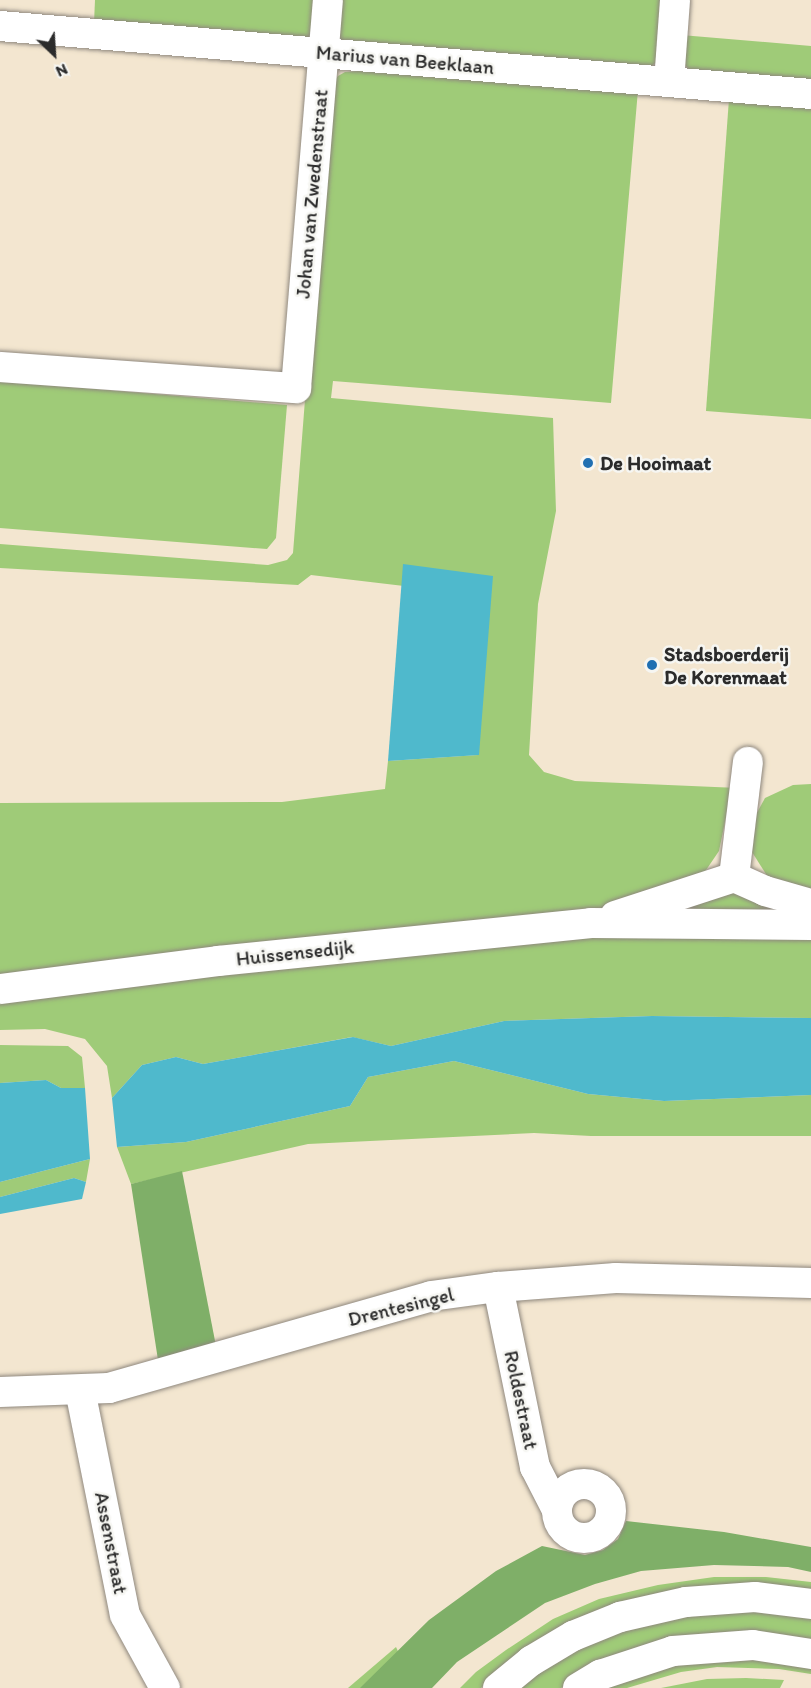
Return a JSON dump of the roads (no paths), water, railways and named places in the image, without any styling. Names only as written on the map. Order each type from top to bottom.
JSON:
[{"type":"street","name":"Johan van Zwedenstraat","points":[[0,367],[297,388],[335,54],[328,0]]},
{"type":"street","points":[[669,82],[675,0]]},
{"type":"street","name":"Marius van Beeklaan","points":[[0,26],[811,94]]},
{"type":"street","points":[[748,762],[734,877],[765,891],[811,904]]},
{"type":"street","name":"Huissensedijk","points":[[591,923],[734,877]]},
{"type":"street","name":"Huissensedijk","points":[[0,989],[218,961],[591,923],[811,925]]},
{"type":"street","name":"Drentesingel","points":[[0,1392],[110,1388],[430,1296],[498,1287],[616,1278],[811,1283]]},
{"type":"street","name":"Roldestraat","points":[[498,1287],[536,1467],[557,1510]]},
{"type":"street","name":"Assenstraat","points":[[80,1390],[125,1616],[165,1688]]},
{"type":"street","points":[[498,1688],[531,1661],[573,1636],[620,1617],[686,1602],[755,1598],[811,1604]]},
{"type":"street","points":[[578,1688],[600,1675],[673,1651],[753,1645],[811,1654]]},
{"type":"water","points":[[403,564],[493,576],[479,755],[388,761]]},
{"type":"water","points":[[652,1016],[811,1018],[811,1095],[664,1101],[588,1094],[454,1061],[368,1077],[350,1106],[186,1142],[117,1147],[112,1098],[142,1065],[176,1057],[203,1064],[353,1037],[391,1046],[504,1021]]},
{"type":"water","points":[[46,1080],[61,1088],[85,1088],[90,1159],[0,1182],[0,1083]]},
{"type":"water","points":[[74,1178],[86,1182],[82,1199],[0,1214],[0,1197]]},
{"type":"place","name":"De Hooimaat","points":[[588,463]]},
{"type":"place","name":"Stadsboerderij De Korenmaat","points":[[652,665]]}]
